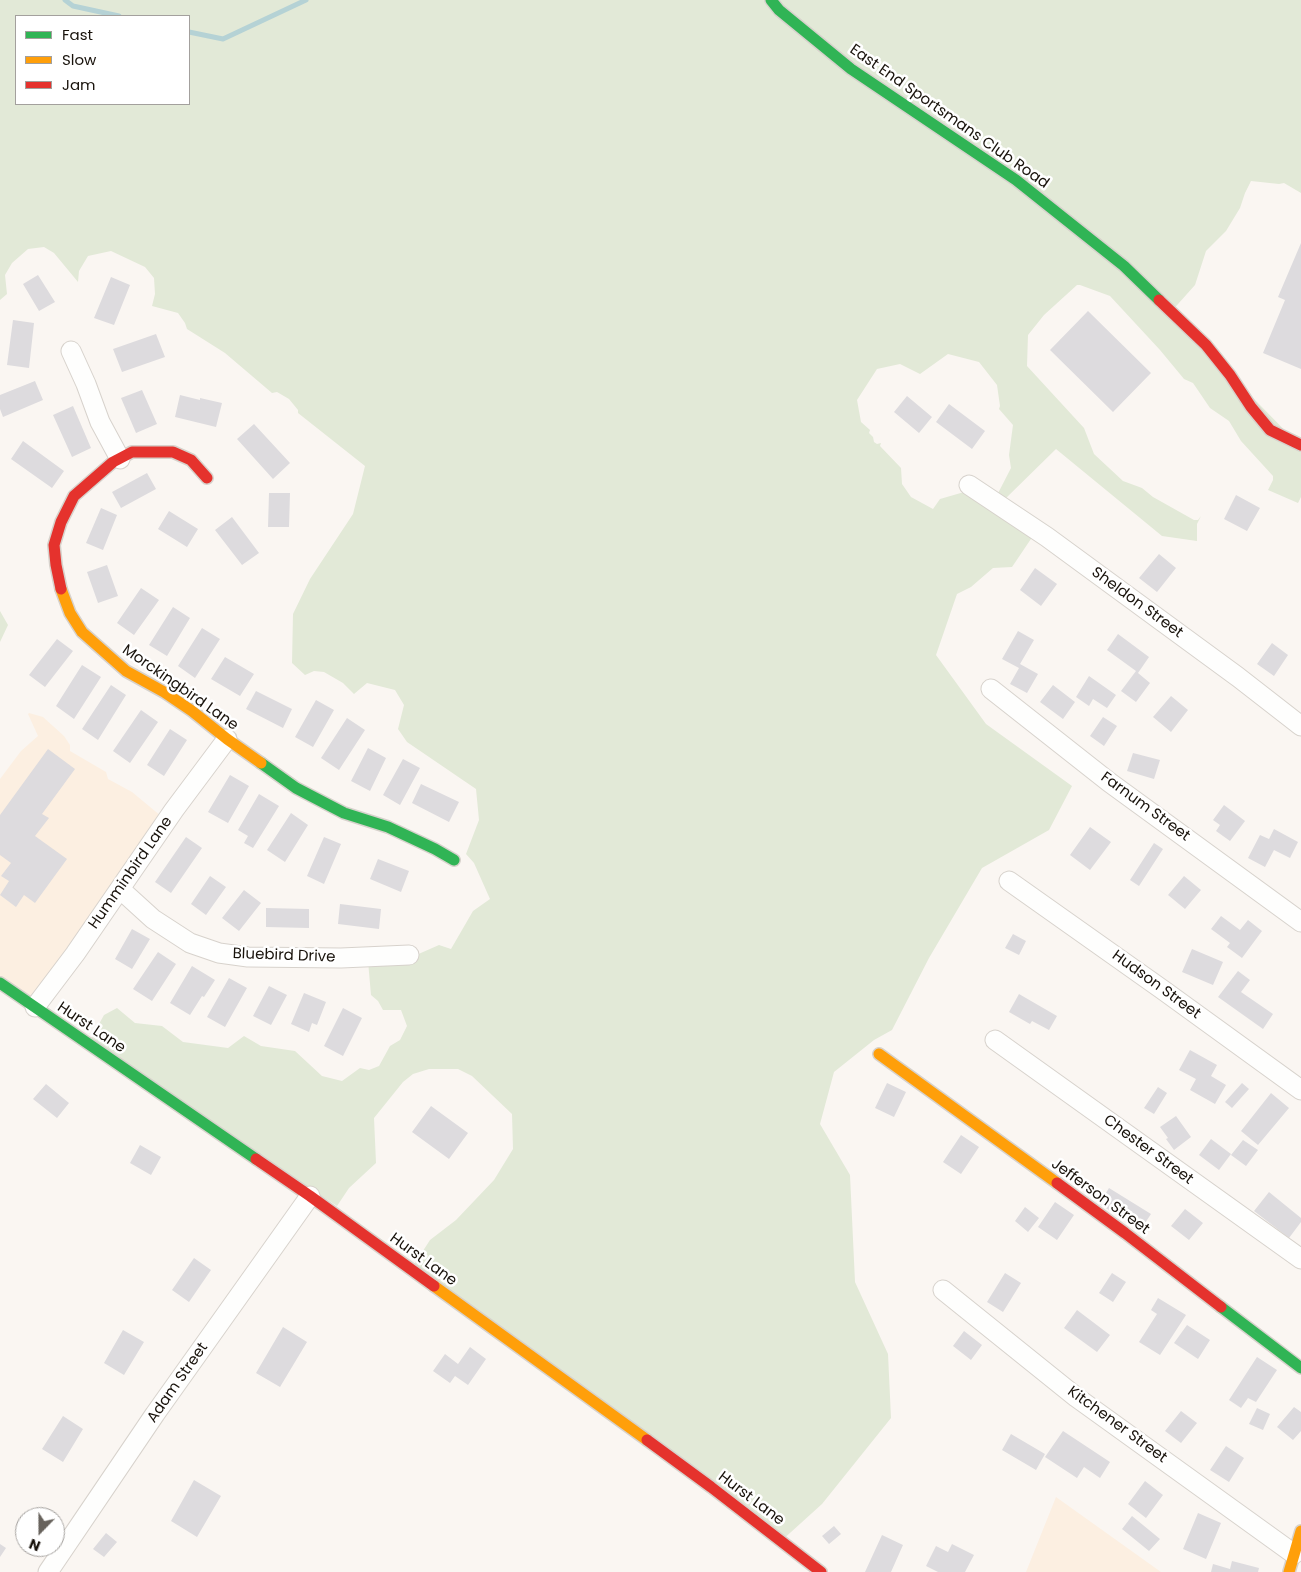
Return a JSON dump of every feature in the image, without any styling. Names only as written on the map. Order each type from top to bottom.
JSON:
[{"type":"street","name":"East End Sportsmans Club Road","points":[[771,0],[779,10],[851,69],[1016,180],[1124,266],[1206,345],[1230,375],[1250,407],[1270,430],[1301,446]]},
{"type":"street","points":[[71,351],[100,422],[120,459]]},
{"type":"street","name":"Morckingbird Lane","points":[[207,478],[191,460],[173,452],[132,452],[92,478],[74,496],[61,522],[54,546],[60,586],[70,612],[82,632],[126,671],[185,706],[227,739],[304,793],[344,813],[388,827],[454,860]]},
{"type":"street","name":"Sheldon Street","points":[[969,485],[1055,543],[1238,677],[1301,726]]},
{"type":"street","name":"Farnum Street","points":[[991,689],[1109,782],[1301,922]]},
{"type":"street","name":"Humminbird Lane","points":[[35,1008],[75,954],[174,810],[227,739]]},
{"type":"street","name":"Hudson Street","points":[[1009,881],[1164,990],[1301,1090]]},
{"type":"street","name":"Bluebird Drive","points":[[120,889],[153,919],[190,943],[219,953],[248,956],[341,958],[408,955]]},
{"type":"street","name":"Hurst Lane","points":[[0,983],[310,1196],[711,1487],[822,1572]]},
{"type":"street","name":"Chester Street","points":[[995,1040],[1301,1259]]},
{"type":"street","name":"Jefferson Street","points":[[879,1054],[1125,1233],[1301,1368]]},
{"type":"street","name":"Adam Street","points":[[48,1572],[155,1414],[310,1196]]},
{"type":"street","name":"Kitchener Street","points":[[943,1290],[1076,1397],[1292,1563]]},
{"type":"street","points":[[1292,1563],[1301,1531]]},
{"type":"shaded area","points":[[29,713],[43,717],[64,736],[70,745],[70,751],[106,772],[108,779],[132,792],[167,821],[37,1009],[0,986],[0,779],[21,751],[38,736]]},
{"type":"shaded area","points":[[1056,1497],[1161,1572],[1026,1572]]},
{"type":"green space","points":[[0,0],[1301,0],[1301,193],[1284,183],[1251,181],[1240,208],[1226,231],[1206,251],[1195,285],[1170,313],[1301,447],[1301,497],[1298,503],[1268,490],[1273,476],[1241,441],[1229,421],[1210,408],[1193,383],[1184,379],[1110,296],[1077,285],[1044,315],[1028,335],[1027,366],[1084,428],[1094,454],[1123,481],[1142,488],[1153,497],[1194,520],[1198,520],[1201,516],[1197,524],[1197,541],[1162,536],[1056,449],[1003,501],[1035,533],[1012,567],[993,568],[971,587],[957,594],[936,655],[986,724],[1072,786],[1049,830],[982,868],[929,958],[892,1030],[874,1040],[834,1072],[820,1124],[850,1175],[855,1282],[888,1354],[891,1418],[822,1504],[780,1542],[410,1271],[430,1240],[456,1220],[494,1180],[513,1149],[512,1114],[472,1076],[458,1069],[429,1069],[413,1074],[403,1082],[374,1118],[376,1163],[349,1188],[337,1206],[88,1044],[104,1015],[117,1008],[135,1023],[162,1026],[183,1042],[228,1048],[244,1036],[261,1046],[295,1051],[322,1076],[342,1081],[360,1068],[369,1070],[379,1066],[390,1046],[400,1040],[407,1026],[401,1010],[383,1010],[378,1001],[371,995],[368,961],[414,956],[439,945],[451,949],[473,911],[490,899],[474,863],[466,854],[479,820],[476,789],[407,742],[398,729],[404,705],[395,690],[367,683],[354,694],[343,683],[324,672],[314,671],[305,675],[292,663],[293,614],[310,579],[353,514],[365,466],[298,413],[298,410],[289,399],[277,392],[272,393],[225,353],[187,329],[178,313],[152,306],[155,294],[154,278],[145,267],[111,251],[88,256],[79,271],[78,282],[54,253],[44,247],[28,249],[12,263],[5,275],[7,294],[0,300]],"holes":[[[948,354],[979,362],[997,385],[999,409],[1013,425],[1009,455],[1011,468],[993,503],[971,490],[940,499],[933,509],[911,497],[902,484],[901,468],[880,446],[881,443],[877,444],[874,442],[873,437],[869,433],[870,430],[861,422],[857,400],[877,369],[900,364],[920,374]]]},
{"type":"green space","points":[[0,611],[8,625],[0,642]]},
{"type":"building","points":[[1301,243],[1301,369],[1263,353],[1285,300],[1278,297]]},
{"type":"building","points":[[38,275],[55,302],[39,311],[23,284]]},
{"type":"building","points":[[111,277],[130,285],[114,325],[94,318]]},
{"type":"building","points":[[1088,311],[1151,373],[1113,412],[1050,350]]},
{"type":"building","points":[[13,320],[34,323],[29,368],[7,365]]},
{"type":"building","points":[[156,334],[165,357],[122,372],[113,349]]},
{"type":"building","points":[[35,381],[43,400],[3,417],[0,409],[0,395]]},
{"type":"building","points":[[142,390],[157,424],[136,433],[121,398]]},
{"type":"building","points":[[180,395],[222,403],[216,427],[175,417]]},
{"type":"building","points":[[907,396],[932,417],[919,433],[894,412]]},
{"type":"building","points":[[949,404],[985,431],[972,449],[936,422]]},
{"type":"building","points":[[73,406],[91,448],[72,457],[53,415]]},
{"type":"building","points":[[254,424],[290,463],[273,479],[237,439]]},
{"type":"building","points":[[23,441],[64,471],[52,488],[11,459]]},
{"type":"building","points":[[147,473],[156,489],[121,508],[112,492]]},
{"type":"building","points":[[269,493],[290,493],[289,527],[268,527]]},
{"type":"building","points":[[1236,495],[1260,508],[1247,531],[1224,519]]},
{"type":"building","points":[[101,508],[117,515],[103,550],[86,543]]},
{"type":"building","points":[[169,511],[198,529],[187,547],[158,529]]},
{"type":"building","points":[[232,517],[259,553],[242,565],[215,530]]},
{"type":"building","points":[[1159,554],[1176,568],[1157,592],[1139,578]]},
{"type":"building","points":[[107,565],[118,596],[98,603],[87,572]]},
{"type":"building","points":[[1035,568],[1057,584],[1041,606],[1020,590]]},
{"type":"building","points":[[141,588],[159,600],[134,635],[117,623]]},
{"type":"building","points":[[173,607],[190,618],[167,656],[149,645]]},
{"type":"building","points":[[202,628],[220,639],[195,678],[178,666]]},
{"type":"building","points":[[1018,631],[1034,640],[1020,664],[1038,674],[1027,693],[1010,684],[1019,668],[1002,659]]},
{"type":"building","points":[[1118,634],[1149,657],[1138,673],[1150,683],[1136,702],[1121,691],[1136,671],[1107,650]]},
{"type":"building","points":[[57,639],[73,651],[45,687],[29,675]]},
{"type":"building","points":[[1272,643],[1288,655],[1274,676],[1257,664]]},
{"type":"building","points":[[225,657],[254,674],[240,696],[211,679]]},
{"type":"building","points":[[82,665],[101,677],[74,719],[56,706]]},
{"type":"building","points":[[1089,676],[1116,695],[1107,708],[1093,699],[1089,706],[1076,697]]},
{"type":"building","points":[[111,685],[126,695],[98,740],[82,729]]},
{"type":"building","points":[[1053,685],[1075,702],[1063,719],[1040,702]]},
{"type":"building","points":[[256,691],[292,709],[283,728],[246,709]]},
{"type":"building","points":[[1171,696],[1188,710],[1171,732],[1153,717]]},
{"type":"building","points":[[316,700],[334,710],[313,747],[295,737]]},
{"type":"building","points":[[141,710],[158,722],[130,763],[113,751]]},
{"type":"building","points":[[1103,717],[1117,726],[1104,746],[1090,736]]},
{"type":"building","points":[[347,718],[365,730],[339,770],[321,758]]},
{"type":"building","points":[[170,729],[187,740],[164,776],[147,765]]},
{"type":"building","points":[[368,748],[386,758],[370,791],[351,781]]},
{"type":"building","points":[[48,749],[75,769],[42,814],[49,818],[35,836],[67,859],[35,903],[24,895],[16,907],[0,895],[9,881],[1,876],[11,863],[0,855],[0,815]]},
{"type":"building","points":[[1133,753],[1160,760],[1154,779],[1127,771]]},
{"type":"building","points":[[403,759],[420,768],[400,805],[383,795]]},
{"type":"building","points":[[230,775],[249,786],[228,823],[208,812]]},
{"type":"building","points":[[421,784],[459,802],[449,822],[412,803]]},
{"type":"building","points":[[259,794],[279,806],[253,848],[244,843],[248,836],[238,830]]},
{"type":"building","points":[[1224,805],[1245,821],[1230,841],[1216,831],[1220,825],[1213,820]]},
{"type":"building","points":[[291,813],[308,825],[285,862],[267,850]]},
{"type":"building","points":[[1090,827],[1111,842],[1090,870],[1070,855]]},
{"type":"building","points":[[1274,829],[1298,842],[1290,858],[1274,850],[1265,867],[1248,858],[1260,835],[1269,839]]},
{"type":"building","points":[[186,837],[202,848],[171,893],[155,882]]},
{"type":"building","points":[[324,837],[341,844],[324,884],[307,876]]},
{"type":"building","points":[[1154,843],[1163,849],[1139,886],[1130,880]]},
{"type":"building","points":[[378,859],[409,871],[401,892],[370,879]]},
{"type":"building","points":[[210,876],[226,887],[206,915],[191,904]]},
{"type":"building","points":[[1184,876],[1201,890],[1185,909],[1168,895]]},
{"type":"building","points":[[244,890],[261,903],[239,931],[222,918]]},
{"type":"building","points":[[340,904],[381,909],[379,929],[338,924]]},
{"type":"building","points":[[266,908],[309,909],[309,928],[266,927]]},
{"type":"building","points":[[1221,916],[1240,930],[1248,920],[1262,931],[1242,958],[1227,947],[1230,943],[1211,929]]},
{"type":"building","points":[[132,929],[150,939],[132,969],[115,959]]},
{"type":"building","points":[[1013,934],[1026,941],[1019,955],[1005,948]]},
{"type":"building","points":[[1192,949],[1223,962],[1213,985],[1182,972]]},
{"type":"building","points":[[158,952],[176,964],[152,1001],[133,989]]},
{"type":"building","points":[[192,966],[215,980],[190,1015],[170,1003]]},
{"type":"building","points":[[1238,971],[1250,980],[1241,992],[1273,1014],[1263,1029],[1218,997]]},
{"type":"building","points":[[229,978],[247,988],[225,1027],[207,1017]]},
{"type":"building","points":[[269,986],[287,995],[271,1025],[253,1016]]},
{"type":"building","points":[[304,993],[326,1002],[317,1025],[312,1023],[309,1032],[291,1024]]},
{"type":"building","points":[[1019,994],[1057,1016],[1049,1030],[1032,1021],[1030,1024],[1009,1012]]},
{"type":"building","points":[[343,1008],[362,1018],[343,1056],[324,1046]]},
{"type":"building","points":[[1190,1050],[1217,1065],[1211,1076],[1226,1085],[1215,1104],[1190,1090],[1196,1079],[1179,1070]]},
{"type":"building","points":[[887,1083],[906,1092],[894,1117],[875,1108]]},
{"type":"building","points":[[1242,1083],[1249,1089],[1232,1108],[1225,1102]]},
{"type":"building","points":[[46,1084],[69,1103],[57,1118],[33,1099]]},
{"type":"building","points":[[1158,1087],[1167,1093],[1154,1114],[1144,1108]]},
{"type":"building","points":[[1271,1093],[1289,1108],[1258,1145],[1241,1131]]},
{"type":"building","points":[[431,1106],[468,1133],[449,1159],[412,1132]]},
{"type":"building","points":[[1176,1116],[1191,1137],[1174,1150],[1160,1127]]},
{"type":"building","points":[[961,1135],[979,1147],[961,1174],[943,1162]]},
{"type":"building","points":[[1211,1139],[1231,1154],[1219,1170],[1199,1155]]},
{"type":"building","points":[[1243,1140],[1258,1150],[1246,1166],[1231,1155]]},
{"type":"building","points":[[140,1145],[161,1157],[151,1175],[130,1163]]},
{"type":"building","points":[[1109,1188],[1151,1214],[1141,1229],[1099,1204]]},
{"type":"building","points":[[1269,1192],[1301,1218],[1301,1222],[1289,1238],[1254,1211]]},
{"type":"building","points":[[1055,1202],[1074,1215],[1057,1240],[1038,1227]]},
{"type":"building","points":[[1025,1207],[1039,1218],[1028,1232],[1015,1221]]},
{"type":"building","points":[[1185,1209],[1203,1223],[1189,1240],[1171,1226]]},
{"type":"building","points":[[194,1258],[211,1270],[189,1302],[172,1290]]},
{"type":"building","points":[[1005,1273],[1021,1283],[1003,1312],[987,1302]]},
{"type":"building","points":[[1112,1273],[1126,1282],[1113,1302],[1099,1293]]},
{"type":"building","points":[[1158,1298],[1186,1315],[1160,1355],[1139,1342],[1157,1314],[1151,1310]]},
{"type":"building","points":[[1077,1310],[1110,1335],[1097,1352],[1064,1328]]},
{"type":"building","points":[[1187,1325],[1210,1340],[1198,1359],[1174,1343]]},
{"type":"building","points":[[283,1327],[307,1342],[280,1387],[256,1373]]},
{"type":"building","points":[[123,1330],[144,1342],[124,1375],[104,1363]]},
{"type":"building","points":[[964,1331],[982,1345],[971,1360],[953,1346]]},
{"type":"building","points":[[470,1347],[486,1359],[468,1385],[455,1376],[450,1383],[433,1371],[445,1354],[458,1364]]},
{"type":"building","points":[[1257,1357],[1277,1370],[1256,1402],[1248,1398],[1241,1408],[1229,1400]]},
{"type":"building","points":[[1294,1407],[1301,1412],[1301,1431],[1293,1440],[1277,1427]]},
{"type":"building","points":[[1257,1408],[1270,1414],[1263,1430],[1249,1424]]},
{"type":"building","points":[[1181,1411],[1197,1423],[1181,1443],[1165,1431]]},
{"type":"building","points":[[63,1416],[83,1429],[63,1462],[42,1449]]},
{"type":"building","points":[[1063,1431],[1110,1462],[1100,1478],[1084,1467],[1077,1478],[1045,1457]]},
{"type":"building","points":[[1011,1434],[1045,1454],[1036,1470],[1002,1450]]},
{"type":"building","points":[[1226,1446],[1244,1458],[1229,1482],[1210,1470]]},
{"type":"building","points":[[194,1480],[221,1496],[197,1537],[171,1521]]},
{"type":"building","points":[[1145,1481],[1163,1495],[1146,1518],[1128,1504]]},
{"type":"building","points":[[1198,1513],[1221,1523],[1206,1559],[1183,1549]]},
{"type":"building","points":[[1132,1516],[1160,1539],[1149,1551],[1122,1529]]},
{"type":"building","points":[[834,1526],[841,1534],[829,1544],[822,1536]]},
{"type":"building","points":[[106,1533],[117,1542],[104,1557],[93,1549]]},
{"type":"building","points":[[882,1535],[903,1545],[891,1572],[865,1572]]},
{"type":"building","points":[[0,1544],[6,1548],[0,1557]]},
{"type":"building","points":[[952,1544],[974,1555],[965,1572],[938,1572],[926,1566],[936,1546],[948,1552]]},
{"type":"building","points":[[1232,1561],[1259,1568],[1258,1572],[1211,1572],[1213,1564],[1230,1569]]},
{"type":"waterway","points":[[65,0],[73,6],[114,15]]},
{"type":"waterway","points":[[190,32],[223,39],[306,0]]},
{"type":"traffic: fast","points":[[771,0],[779,10],[851,69],[1016,180],[1124,266],[1159,300]]},
{"type":"traffic: fast","points":[[261,763],[296,788],[344,813],[388,827],[454,860]]},
{"type":"traffic: fast","points":[[0,983],[256,1159]]},
{"type":"traffic: fast","points":[[1221,1307],[1301,1368]]},
{"type":"traffic: slow","points":[[61,589],[70,613],[82,632],[126,671],[164,692],[192,711],[261,763]]},
{"type":"traffic: slow","points":[[879,1054],[1057,1183]]},
{"type":"traffic: slow","points":[[434,1286],[647,1440]]},
{"type":"traffic: slow","points":[[1289,1572],[1301,1531]]},
{"type":"traffic: jam","points":[[1159,300],[1206,345],[1270,430],[1301,445]]},
{"type":"traffic: jam","points":[[61,589],[54,545],[61,522],[74,496],[113,462],[132,452],[173,452],[191,460],[207,478]]},
{"type":"traffic: jam","points":[[256,1159],[434,1286]]},
{"type":"traffic: jam","points":[[1057,1183],[1221,1307]]},
{"type":"traffic: jam","points":[[647,1440],[821,1572]]}]
